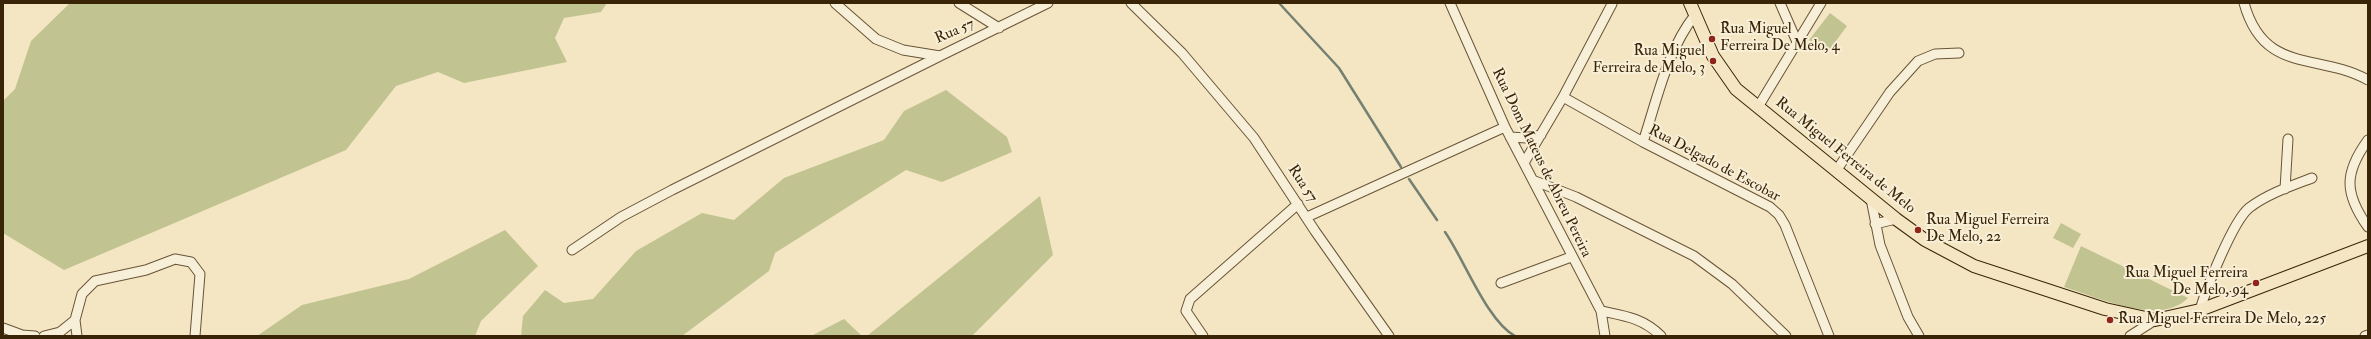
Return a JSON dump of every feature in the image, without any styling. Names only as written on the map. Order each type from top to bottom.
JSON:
[{"type":"main road","name":"Rua Miguel Ferreira de Melo","points":[[1690,3],[1713,56],[1736,89],[1896,220],[1925,240],[1974,266],[2105,309],[2155,320],[2200,310],[2368,246]]},
{"type":"street","name":"Rua 57","points":[[835,3],[876,39],[903,50],[940,56],[1048,3]]},
{"type":"street","points":[[959,3],[998,28]]},
{"type":"street","name":"Rua 57","points":[[1131,3],[1182,53],[1235,114],[1254,138],[1307,217],[1505,127]]},
{"type":"street","name":"Rua Dom Mateus de Abreu Pereira","points":[[1450,3],[1505,127],[1535,181],[1571,257],[1601,311],[1605,336]]},
{"type":"street","points":[[1780,3],[1797,42]]},
{"type":"street","points":[[1758,107],[1821,3]]},
{"type":"street","points":[[2244,3],[2253,29],[2271,48],[2284,55],[2355,74],[2368,80]]},
{"type":"street","points":[[1524,162],[1563,97],[1612,4]]},
{"type":"street","points":[[1642,142],[1675,47],[1685,27],[1695,15]]},
{"type":"street","points":[[1836,171],[1890,92],[1918,61],[1935,54],[1960,53]]},
{"type":"street","points":[[572,250],[621,217],[672,190],[940,56]]},
{"type":"street","name":"Rua Delgado de Escobar","points":[[1563,97],[1642,142],[1770,208],[1780,215],[1829,336]]},
{"type":"street","points":[[1510,137],[1527,138],[1541,135]]},
{"type":"street","points":[[2284,189],[2288,138]]},
{"type":"street","points":[[2368,140],[2353,165],[2349,179],[2353,202],[2368,227]]},
{"type":"street","points":[[2200,310],[2214,271],[2246,211],[2258,202],[2284,189],[2312,178]]},
{"type":"street","points":[[1535,181],[1576,197],[1694,256],[1732,284],[1786,336]]},
{"type":"street","points":[[1871,199],[1880,245],[1908,317],[1919,336]]},
{"type":"street","points":[[1203,336],[1186,311],[1190,299],[1298,204]]},
{"type":"street","points":[[1307,217],[1389,336]]},
{"type":"street","points":[[1875,224],[1896,220]]},
{"type":"street","points":[[1501,283],[1571,257]]},
{"type":"street","points":[[77,336],[75,320],[82,294],[95,281],[146,270],[175,259],[187,260],[197,268],[201,281],[195,336]]},
{"type":"street","points":[[1601,311],[1632,318],[1649,325],[1661,336]]},
{"type":"street","points":[[44,336],[60,332],[75,320]]},
{"type":"street","points":[[2130,336],[2155,320]]},
{"type":"street","points":[[3,328],[22,335],[35,336]]},
{"type":"green space","points":[[70,3],[607,3],[601,12],[564,18],[555,38],[567,62],[464,83],[438,72],[396,86],[346,150],[64,270],[3,233],[3,101],[15,89],[31,41]]},
{"type":"green space","points":[[1830,13],[1847,26],[1827,53],[1809,40]]},
{"type":"green space","points":[[946,90],[1007,137],[1012,152],[942,182],[906,170],[775,253],[769,271],[682,336],[521,336],[523,316],[545,290],[564,303],[593,299],[636,251],[702,213],[734,220],[784,178],[884,140],[904,111]]},
{"type":"green space","points":[[1040,196],[1053,255],[972,336],[867,336]]},
{"type":"green space","points":[[2061,223],[2081,234],[2073,248],[2053,238]]},
{"type":"green space","points":[[505,230],[538,266],[481,321],[475,336],[257,336],[302,305],[409,279]]},
{"type":"green space","points":[[2081,246],[2188,298],[2176,306],[2161,310],[2145,310],[2111,303],[2064,287]]},
{"type":"green space","points":[[844,319],[862,336],[811,336]]},
{"type":"waterway","points":[[1279,3],[1339,68],[1401,167]]},
{"type":"waterway","points":[[1409,179],[1437,220]]},
{"type":"waterway","points":[[1445,232],[1486,304],[1495,317],[1515,336]]},
{"type":"place","name":"Rua Miguel Ferreira De Melo, 4","points":[[1712,39]]},
{"type":"place","name":"Rua Miguel Ferreira de Melo, 3","points":[[1713,61]]},
{"type":"place","name":"Rua Miguel Ferreira De Melo, 22","points":[[1918,230]]},
{"type":"place","name":"Rua Miguel Ferreira De Melo, 94","points":[[2256,283]]},
{"type":"place","name":"Rua Miguel Ferreira De Melo, 225","points":[[2110,320]]}]
